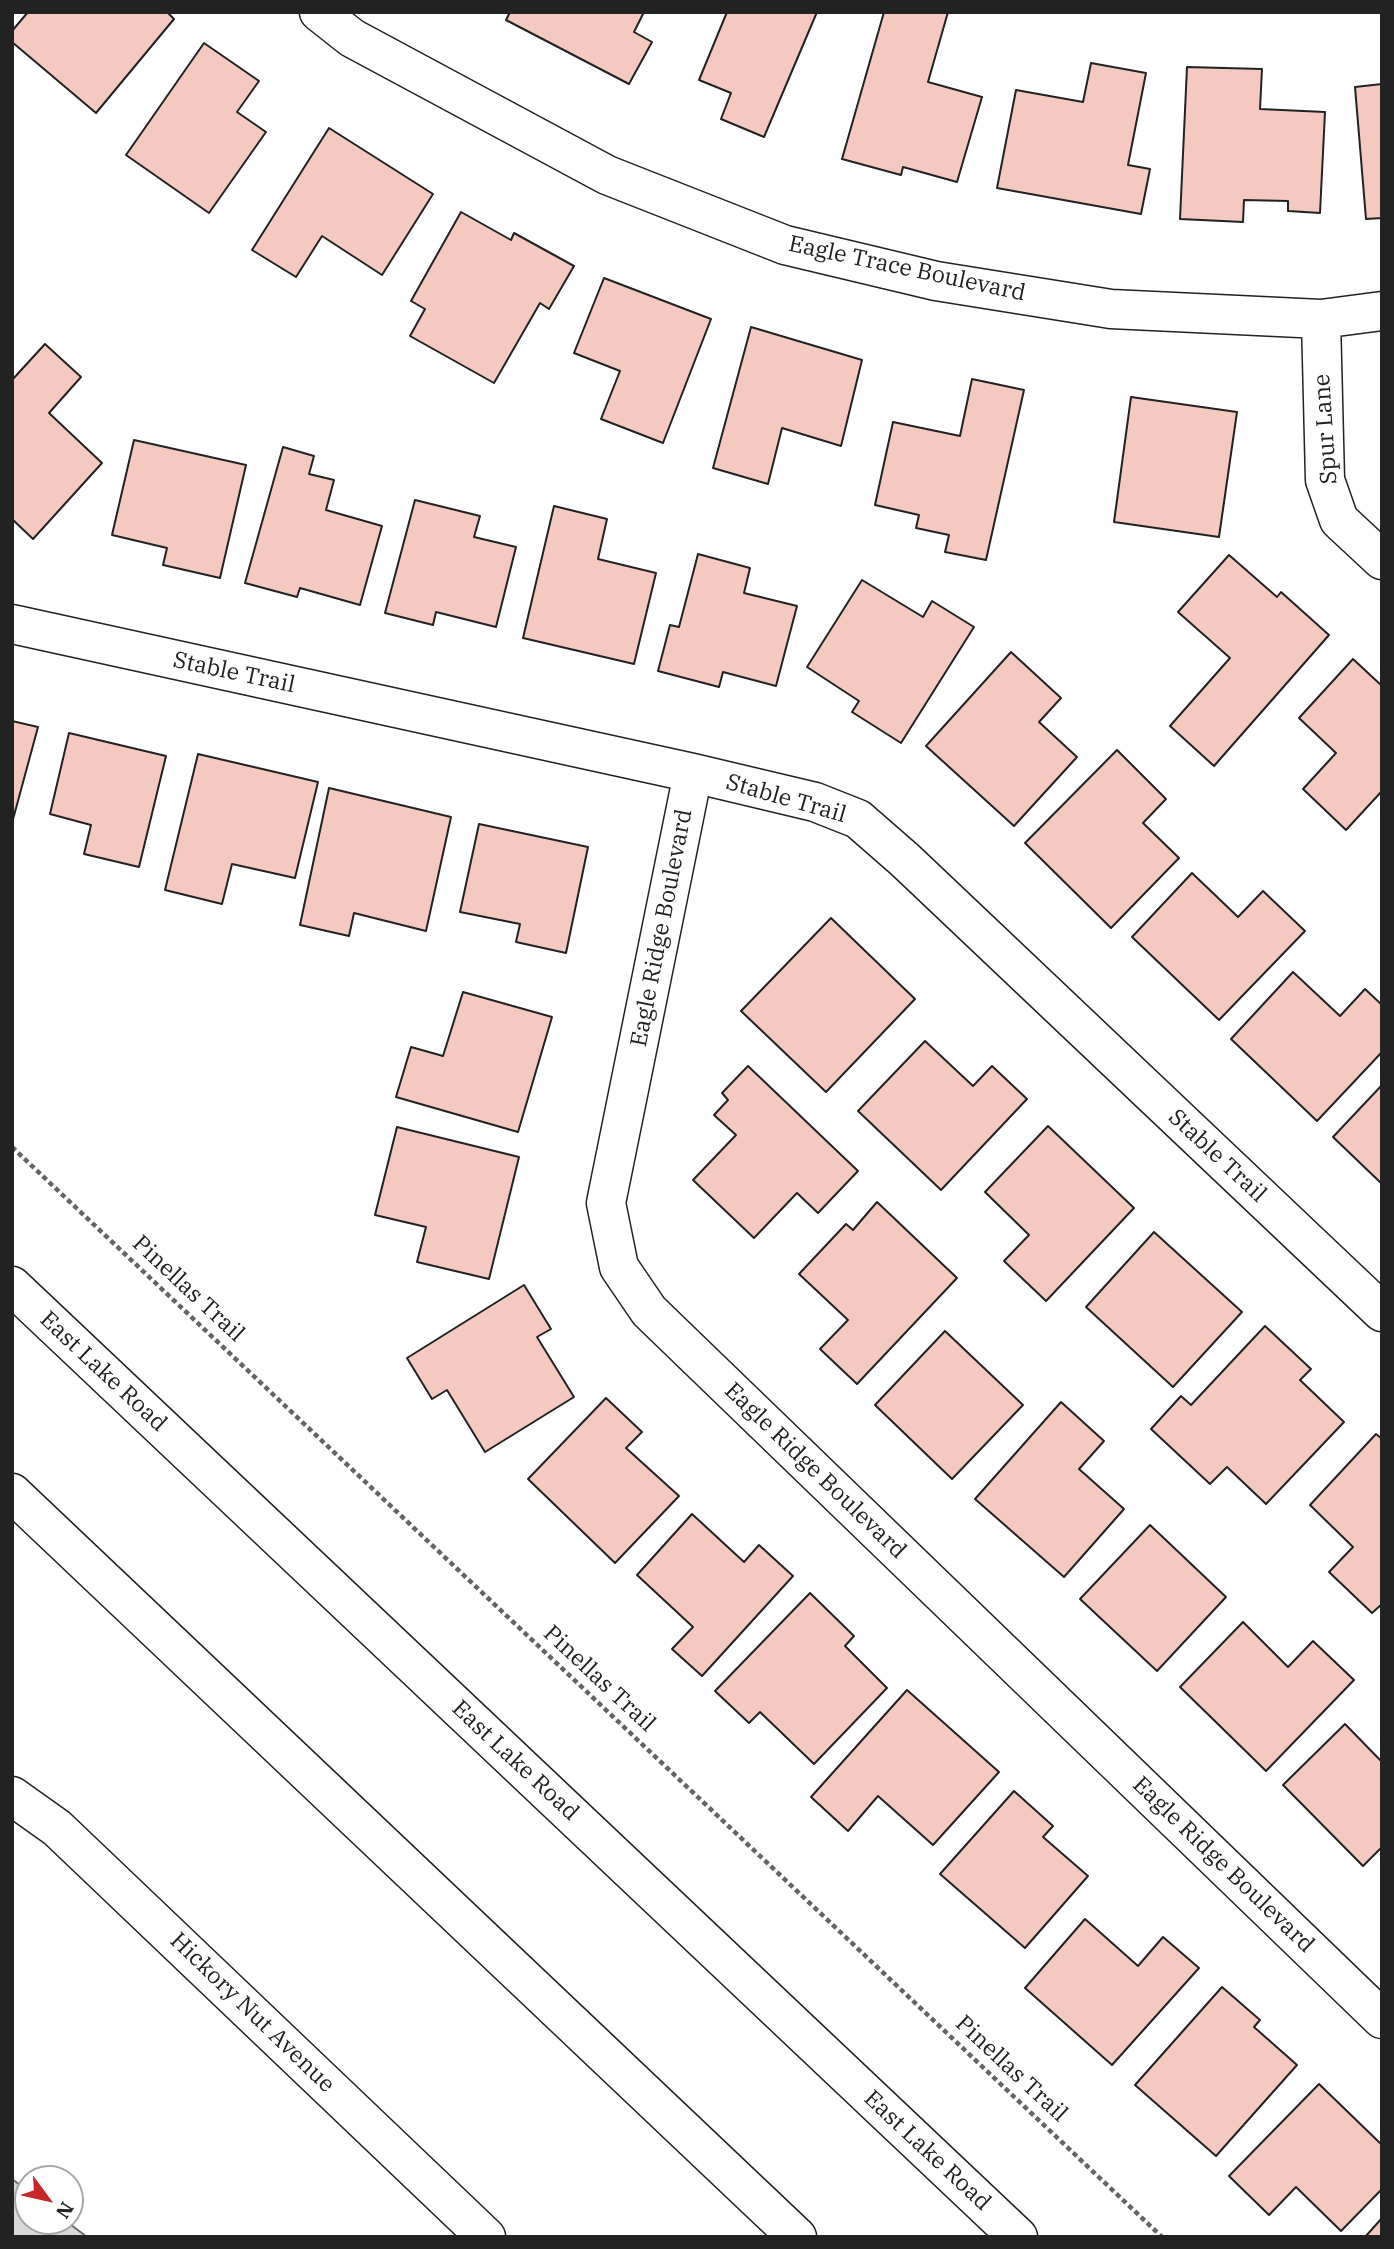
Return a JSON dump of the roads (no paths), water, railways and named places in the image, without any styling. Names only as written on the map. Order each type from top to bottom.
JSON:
[{"type":"street","name":"Eagle Trace Boulevard","points":[[319,12],[352,38],[607,175],[785,245],[936,281],[1111,309],[1321,319],[1382,312]]},
{"type":"street","name":"Spur Lane","points":[[1321,319],[1325,480],[1339,520],[1382,560]]},
{"type":"street","name":"Stable Trail","points":[[12,624],[815,802],[858,819],[905,860],[1382,1312]]},
{"type":"street","name":"Eagle Ridge Boulevard","points":[[693,774],[606,1203],[619,1267],[649,1311],[1382,2019]]},
{"type":"street","name":"East Lake Road","points":[[12,1286],[1018,2237]]},
{"type":"street","points":[[12,1493],[797,2237]]},
{"type":"street","name":"Hickory Nut Avenue","points":[[12,1796],[57,1828],[486,2237]]}]
